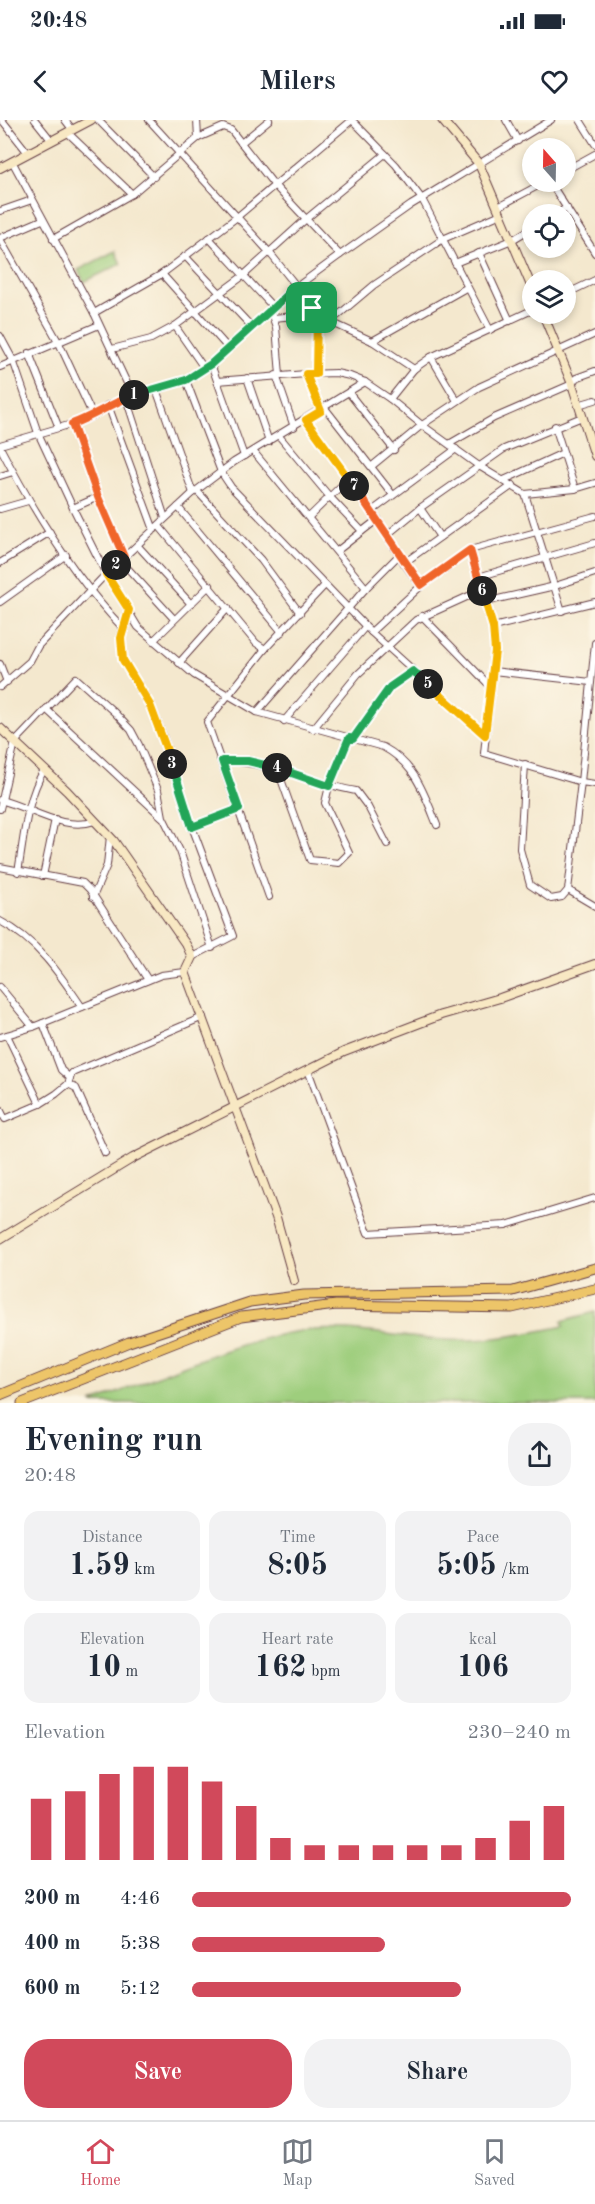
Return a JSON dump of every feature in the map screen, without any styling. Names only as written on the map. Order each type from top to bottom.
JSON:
[{"type":"main road","points":[[0,1395],[129,1342],[250,1302],[303,1295],[513,1291],[595,1268]]},
{"type":"main road","points":[[22,1403],[241,1317],[336,1305],[512,1308],[595,1289]]},
{"type":"street","points":[[2,120],[27,153]]},
{"type":"street","points":[[35,120],[51,140]]},
{"type":"street","points":[[65,120],[70,130],[132,194]]},
{"type":"street","points":[[0,168],[90,120]]},
{"type":"street","points":[[98,120],[154,177]]},
{"type":"street","points":[[149,120],[269,252],[316,313],[372,341],[414,369]]},
{"type":"street","points":[[197,120],[198,138]]},
{"type":"street","points":[[231,120],[231,130]]},
{"type":"street","points":[[94,313],[162,274],[237,218],[352,120],[385,154],[422,199],[466,288],[490,330]]},
{"type":"street","points":[[442,120],[479,165],[524,270]]},
{"type":"street","points":[[506,120],[518,141]]},
{"type":"street","points":[[123,628],[90,591],[28,501],[0,446],[72,424],[93,416],[108,405],[186,380],[211,364],[295,288],[340,255],[422,199],[551,120]]},
{"type":"street","points":[[580,120],[595,144]]},
{"type":"street","points":[[241,143],[267,121]]},
{"type":"street","points":[[54,239],[132,194],[198,138],[223,127],[231,130],[275,186],[340,255]]},
{"type":"street","points":[[112,350],[151,339],[196,311],[243,276],[306,219],[385,154]]},
{"type":"street","points":[[576,164],[595,154]]},
{"type":"street","points":[[12,161],[112,350],[129,397],[165,518]]},
{"type":"street","points":[[330,322],[374,285],[443,239],[528,192]]},
{"type":"street","points":[[0,210],[32,200]]},
{"type":"street","points":[[42,220],[0,239],[59,343],[93,416]]},
{"type":"street","points":[[576,222],[595,253]]},
{"type":"street","points":[[455,263],[522,234]]},
{"type":"street","points":[[209,238],[272,308],[278,375],[294,427]]},
{"type":"street","points":[[479,253],[510,321]]},
{"type":"street","points":[[185,256],[218,294],[251,326]]},
{"type":"street","points":[[162,274],[228,348]]},
{"type":"street","points":[[576,289],[595,280]]},
{"type":"street","points":[[372,341],[466,288]]},
{"type":"street","points":[[273,318],[316,313]]},
{"type":"street","points":[[316,313],[316,374]]},
{"type":"street","points":[[390,399],[414,369],[431,357],[522,315]]},
{"type":"street","points":[[547,324],[572,384],[582,417],[592,437],[595,456]]},
{"type":"street","points":[[0,367],[99,325]]},
{"type":"street","points":[[175,326],[204,368]]},
{"type":"street","points":[[372,466],[422,425],[478,387],[595,334]]},
{"type":"street","points":[[0,336],[13,360],[38,433],[72,508],[106,574],[138,627],[179,663],[228,697],[257,712],[383,747],[399,756],[418,779],[436,825]]},
{"type":"street","points":[[29,353],[58,428]]},
{"type":"street","points":[[431,357],[457,401]]},
{"type":"street","points":[[211,364],[244,456]]},
{"type":"street","points":[[449,444],[494,418],[572,384],[576,378],[595,370]]},
{"type":"street","points":[[217,381],[278,375],[336,373],[365,382],[479,466],[525,494],[547,556],[562,612]]},
{"type":"street","points":[[306,374],[323,409],[372,466],[393,495]]},
{"type":"street","points":[[247,378],[269,442]]},
{"type":"street","points":[[186,380],[221,472],[231,487],[368,629],[485,735]]},
{"type":"street","points":[[0,687],[30,661],[38,646],[106,574],[195,492],[244,456],[365,382]]},
{"type":"street","points":[[156,389],[195,492],[261,560],[300,613]]},
{"type":"street","points":[[349,393],[394,450]]},
{"type":"street","points":[[578,405],[595,400]]},
{"type":"street","points":[[108,405],[156,528],[210,585],[256,643],[265,649]]},
{"type":"street","points":[[387,535],[420,508],[504,449],[555,426],[582,417]]},
{"type":"street","points":[[306,420],[378,519],[404,563],[421,585]]},
{"type":"street","points":[[72,424],[123,559],[174,619]]},
{"type":"street","points":[[555,426],[575,489]]},
{"type":"street","points":[[279,436],[329,496],[362,531]]},
{"type":"street","points":[[372,511],[456,449]]},
{"type":"street","points":[[253,451],[310,516],[366,588]]},
{"type":"street","points":[[504,480],[563,453]]},
{"type":"street","points":[[0,476],[13,472]]},
{"type":"street","points":[[310,516],[348,479]]},
{"type":"street","points":[[525,494],[575,489],[595,483]]},
{"type":"street","points":[[404,563],[513,485]]},
{"type":"street","points":[[72,508],[98,497]]},
{"type":"street","points":[[0,509],[28,501]]},
{"type":"street","points":[[178,507],[282,632]]},
{"type":"street","points":[[420,508],[440,537]]},
{"type":"street","points":[[284,721],[368,629],[421,585],[470,550],[595,516]]},
{"type":"street","points":[[337,551],[378,519]]},
{"type":"street","points":[[0,563],[50,532]]},
{"type":"street","points":[[477,577],[595,543]]},
{"type":"street","points":[[138,546],[191,604]]},
{"type":"street","points":[[470,550],[493,627],[493,671],[484,753],[581,782],[595,784]]},
{"type":"street","points":[[0,602],[66,555]]},
{"type":"street","points":[[257,712],[366,588],[399,555]]},
{"type":"street","points":[[485,602],[555,586],[595,573]]},
{"type":"street","points":[[153,640],[210,585]]},
{"type":"street","points":[[269,897],[207,722],[265,649],[325,585]]},
{"type":"street","points":[[313,729],[333,701],[387,645],[422,616],[482,590]]},
{"type":"street","points":[[493,627],[562,612],[595,602]]},
{"type":"street","points":[[179,663],[228,608]]},
{"type":"street","points":[[129,610],[123,628],[123,660],[150,705],[164,736],[192,827],[233,936],[192,957],[185,972],[276,1217],[294,1281]]},
{"type":"street","points":[[422,616],[491,687]]},
{"type":"street","points":[[525,764],[520,849],[530,885],[551,899],[562,897],[568,890],[595,643]]},
{"type":"street","points":[[0,664],[7,682]]},
{"type":"street","points":[[277,768],[310,860],[339,863],[349,853],[326,802],[329,786],[351,738],[390,687],[413,671]]},
{"type":"street","points":[[493,671],[591,682]]},
{"type":"street","points":[[0,809],[15,742],[76,678],[131,730],[158,790],[162,817]]},
{"type":"street","points":[[46,709],[162,817],[180,851],[213,948]]},
{"type":"street","points":[[0,728],[110,836],[140,876],[192,957]]},
{"type":"street","points":[[222,761],[248,761],[277,768],[329,786],[356,791],[387,844]]},
{"type":"street","points":[[18,872],[28,811],[36,784],[44,770]]},
{"type":"street","points":[[1,800],[21,805],[28,811],[55,819],[85,824],[95,821]]},
{"type":"street","points":[[192,827],[239,809]]},
{"type":"street","points":[[43,876],[55,819]]},
{"type":"street","points":[[93,897],[107,865],[110,836]]},
{"type":"street","points":[[0,867],[83,883],[148,980]]},
{"type":"street","points":[[568,890],[595,906]]},
{"type":"street","points":[[0,921],[14,928],[40,951],[82,1007]]},
{"type":"street","points":[[0,1239],[133,1158],[344,1052],[441,1015],[500,998],[595,964]]},
{"type":"street","points":[[40,1104],[3,1036],[33,1028],[161,975],[185,972]]},
{"type":"street","points":[[0,987],[33,1028]]},
{"type":"street","points":[[0,1109],[5,1119],[40,1104],[68,1080],[123,1049],[203,1017]]},
{"type":"street","points":[[43,1023],[61,1070],[76,1088],[105,1153]]},
{"type":"street","points":[[308,1070],[368,1233],[506,1225],[595,1198]]},
{"type":"green space","points":[[115,251],[121,264],[84,282],[78,270]]},
{"type":"green space","points":[[595,1312],[595,1403],[91,1403],[222,1351],[301,1331],[337,1330],[429,1339],[476,1340],[564,1326],[562,1321]]},
{"type":"route","points":[[295,288],[312,308],[317,313],[316,374],[306,374],[321,411],[306,420],[372,511],[404,563],[421,585],[470,550],[493,627],[495,651],[485,735],[413,671],[390,687],[378,700],[353,739],[349,738],[329,786],[277,768],[248,761],[222,761],[239,809],[192,827],[164,736],[150,705],[123,660],[121,638],[129,610],[106,574],[124,557],[98,497],[72,424],[93,416],[108,405],[186,380],[211,364],[295,288]]}]
